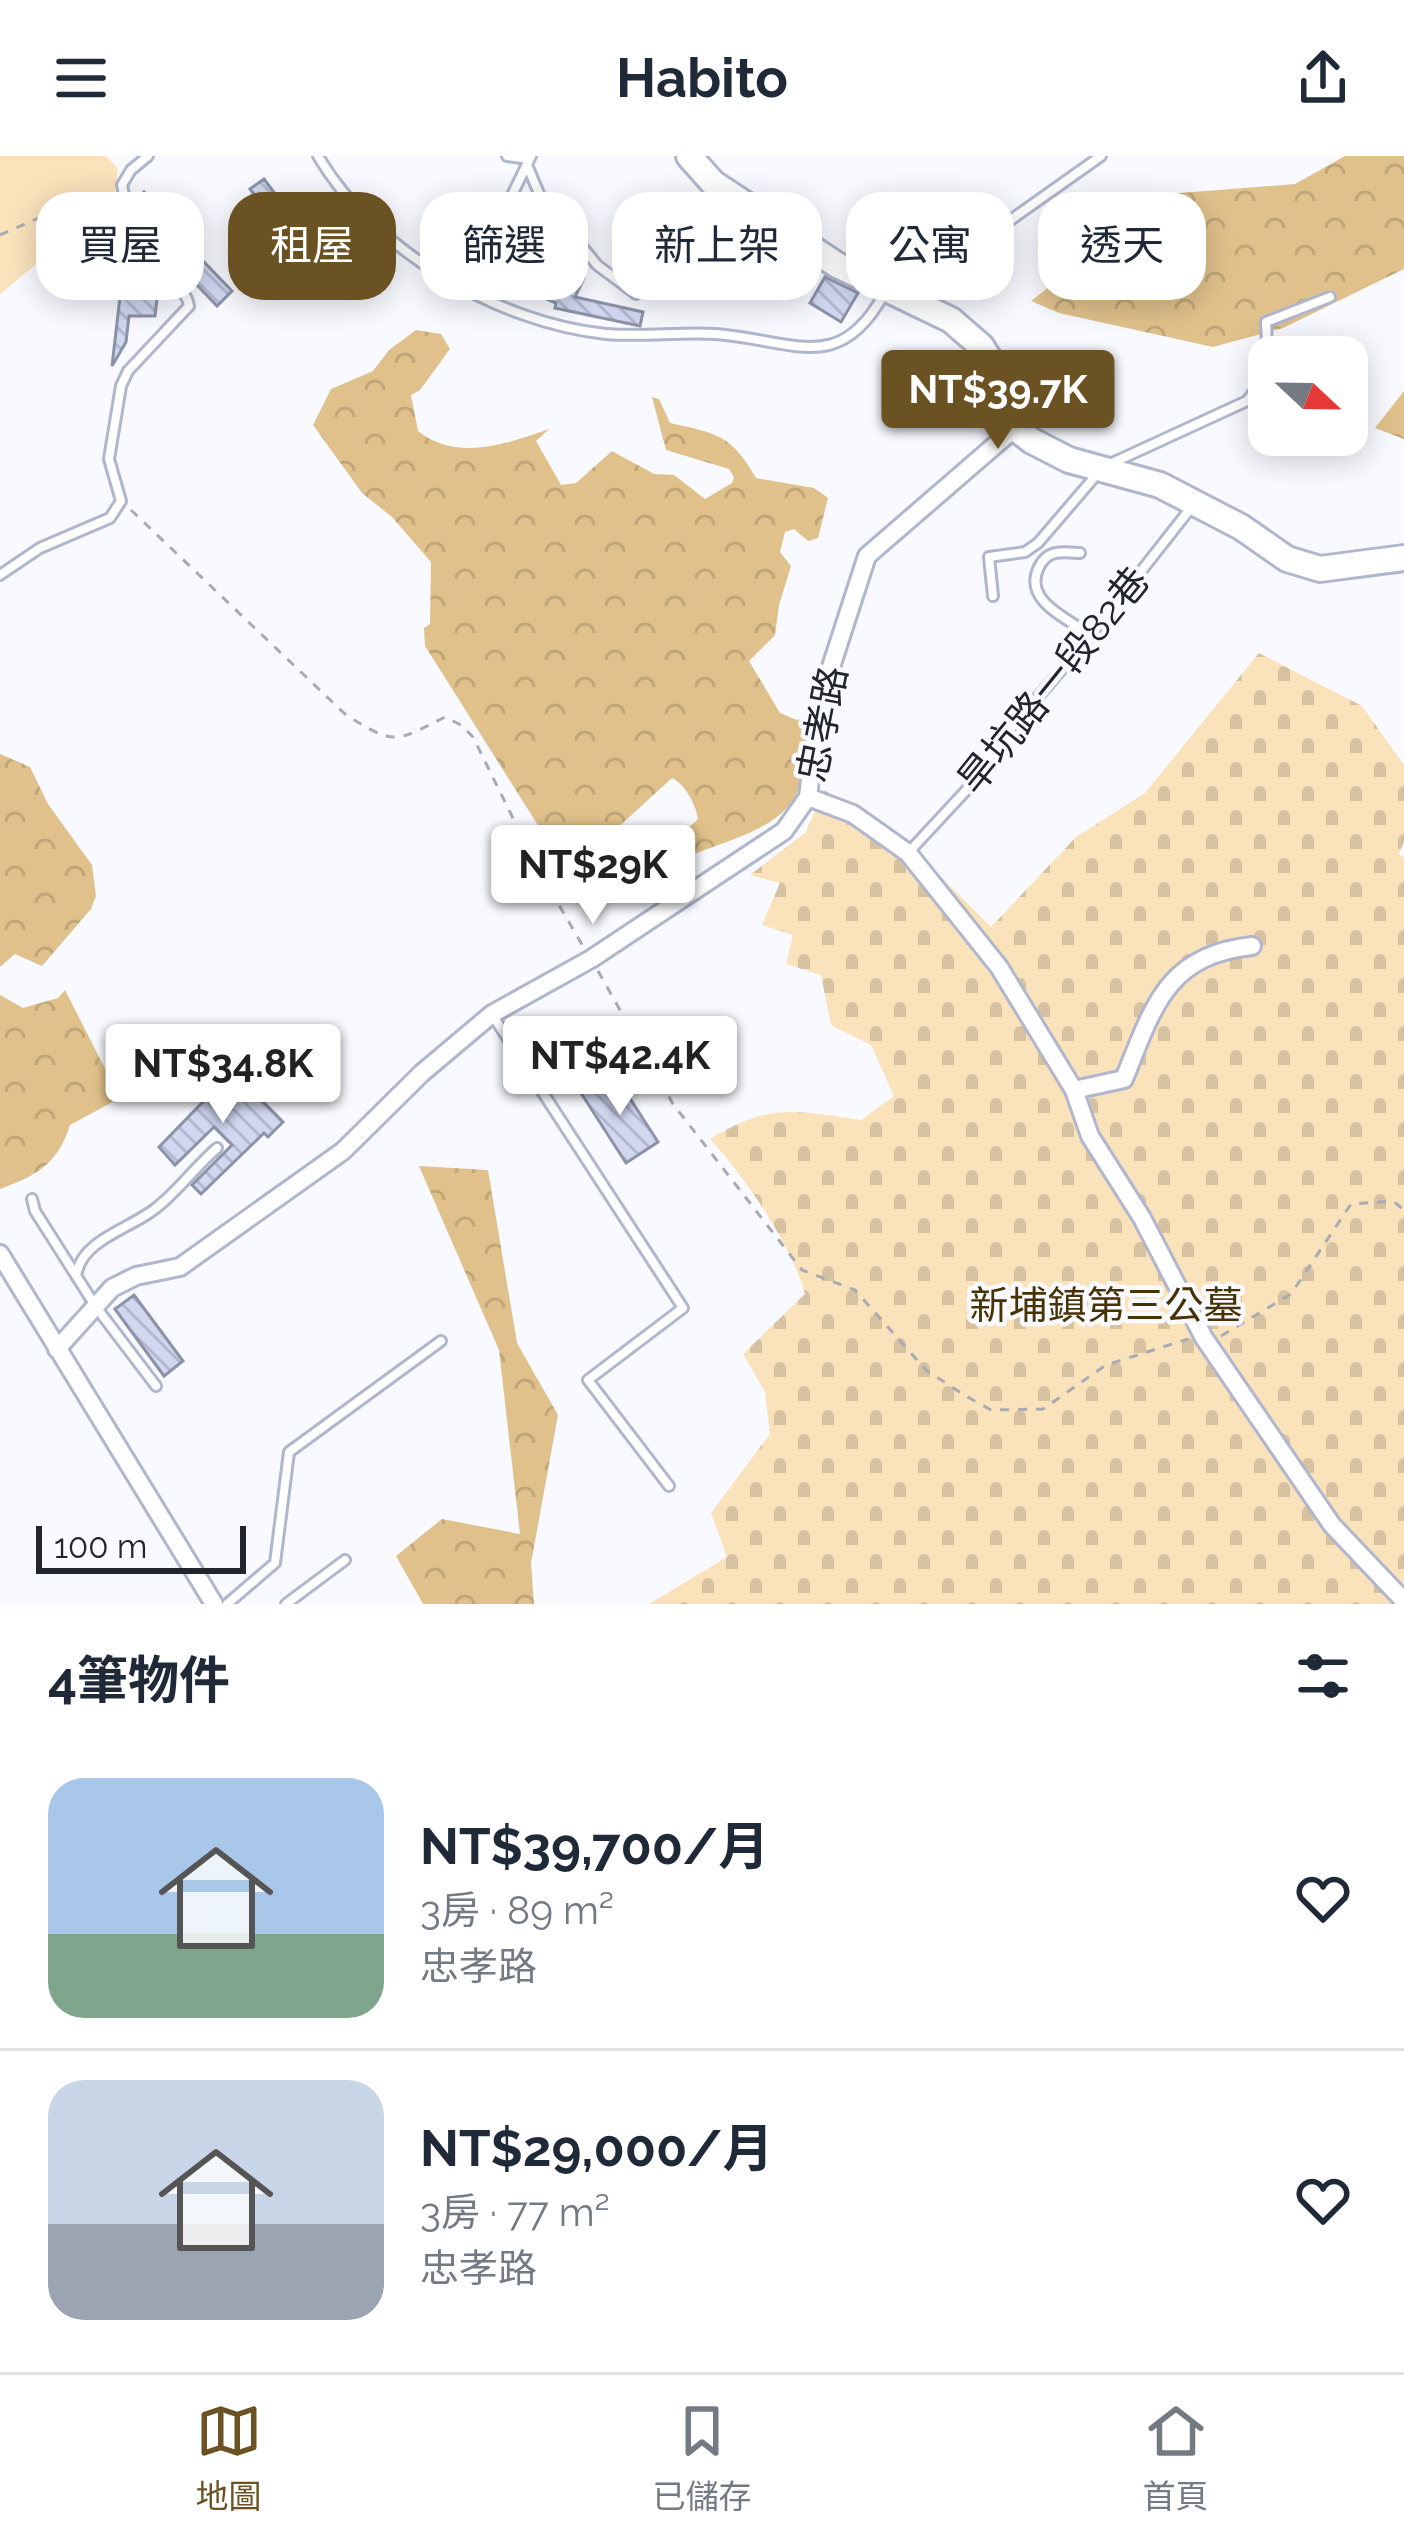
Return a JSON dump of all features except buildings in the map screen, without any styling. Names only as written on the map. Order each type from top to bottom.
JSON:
[{"type":"street","points":[[689,156],[712,183],[846,269]]},
{"type":"street","points":[[913,300],[951,320],[981,346],[992,363],[1015,428],[1069,460],[1160,484],[1287,559],[1320,569],[1404,558]]},
{"type":"street","name":"忠孝路","points":[[57,1349],[112,1288],[136,1276],[180,1267],[344,1151],[422,1073],[492,1014],[591,959],[784,831],[808,797],[819,704],[867,556],[1015,428]]},
{"type":"street","points":[[808,797],[853,814],[908,854],[999,967],[1074,1090],[1090,1136],[1142,1218],[1204,1338],[1332,1525],[1404,1601]]},
{"type":"street","points":[[1074,1090],[1124,1078],[1156,1000],[1183,969],[1221,949],[1252,946]]},
{"type":"street","points":[[0,1254],[214,1604]]},
{"type":"lane","points":[[0,575],[40,548],[110,518],[121,501],[109,458],[121,386],[128,370],[189,307],[187,296],[148,259],[127,212],[122,185],[148,156]]},
{"type":"lane","points":[[318,156],[334,183],[420,264]]},
{"type":"lane","points":[[507,156],[529,160]]},
{"type":"lane","points":[[1014,214],[1102,156]]},
{"type":"lane","points":[[514,192],[529,160]]},
{"type":"lane","points":[[529,160],[549,217],[612,276]]},
{"type":"lane","points":[[993,596],[988,557],[1024,553],[1038,544],[1105,467],[1247,401],[1264,369],[1266,322],[1330,297]]},
{"type":"lane","points":[[493,300],[579,330],[711,334],[807,347],[851,338],[888,300]]},
{"type":"lane","name":"旱坑路一段82巷","points":[[908,854],[972,784],[996,746],[1194,502]]},
{"type":"lane","points":[[1080,553],[1055,551],[1044,558],[1034,588],[1041,600],[1091,634]]},
{"type":"lane","points":[[492,1014],[683,1308],[588,1379],[670,1486]]},
{"type":"lane","points":[[76,1274],[78,1263],[95,1246],[157,1208],[217,1148]]},
{"type":"lane","points":[[32,1198],[35,1211],[96,1306],[156,1386]]},
{"type":"lane","points":[[227,1604],[275,1563],[289,1452],[441,1341]]},
{"type":"lane","points":[[286,1604],[346,1560]]},
{"type":"path","points":[[0,235],[50,212],[95,225],[113,216],[122,185]]},
{"type":"path","points":[[121,501],[346,715],[378,735],[401,740],[445,717],[473,737],[538,869],[673,1104],[802,1270],[855,1290],[926,1370],[964,1395],[991,1409],[1043,1408],[1106,1365],[1131,1354],[1221,1336],[1291,1294],[1352,1204],[1393,1201],[1404,1210]]},
{"type":"green space","points":[[0,156],[106,156],[118,169],[115,192],[36,192],[36,264],[0,294]]},
{"type":"green space","points":[[1345,156],[1404,156],[1404,269],[1283,328],[1213,347],[1059,313],[1031,301],[1038,296],[1038,300],[1206,300],[1206,192],[1193,192],[1295,184]]},
{"type":"green space","points":[[416,330],[441,334],[450,349],[420,390],[411,395],[418,431],[433,440],[449,446],[482,447],[549,429],[536,441],[561,485],[576,483],[612,451],[654,474],[674,475],[705,499],[732,483],[729,469],[666,450],[652,397],[659,399],[670,423],[711,433],[730,444],[756,478],[814,488],[828,498],[818,538],[808,541],[794,529],[785,532],[780,552],[791,566],[775,635],[749,661],[780,713],[797,720],[807,715],[801,781],[786,809],[773,820],[727,842],[697,853],[689,851],[687,829],[698,819],[697,813],[685,790],[672,778],[568,873],[425,646],[431,562],[392,517],[362,493],[313,425],[331,389],[373,371],[389,350]]},
{"type":"green space","points":[[1404,391],[1404,439],[1375,428]]},
{"type":"green space","name":"新埔鎮第三公墓","points":[[1259,653],[1362,706],[1404,765],[1404,842],[1399,854],[1404,858],[1404,1604],[649,1604],[727,1557],[711,1513],[770,1434],[765,1392],[743,1354],[805,1294],[765,1212],[710,1139],[749,1119],[783,1112],[861,1120],[894,1096],[871,1045],[831,1025],[821,975],[786,964],[793,935],[762,925],[780,883],[750,875],[805,833],[825,790],[914,850],[991,927],[1076,837],[1145,793]]},
{"type":"green space","points":[[0,754],[30,767],[48,804],[92,865],[96,896],[91,909],[42,966],[15,954],[0,967]]},
{"type":"green space","points":[[65,990],[120,1098],[70,1125],[59,1150],[44,1167],[0,1189],[0,995],[23,1008],[58,998]]},
{"type":"green space","points":[[419,1166],[488,1170],[517,1343],[558,1415],[531,1563],[534,1604],[423,1604],[396,1556],[442,1519],[520,1534],[499,1350]]}]
